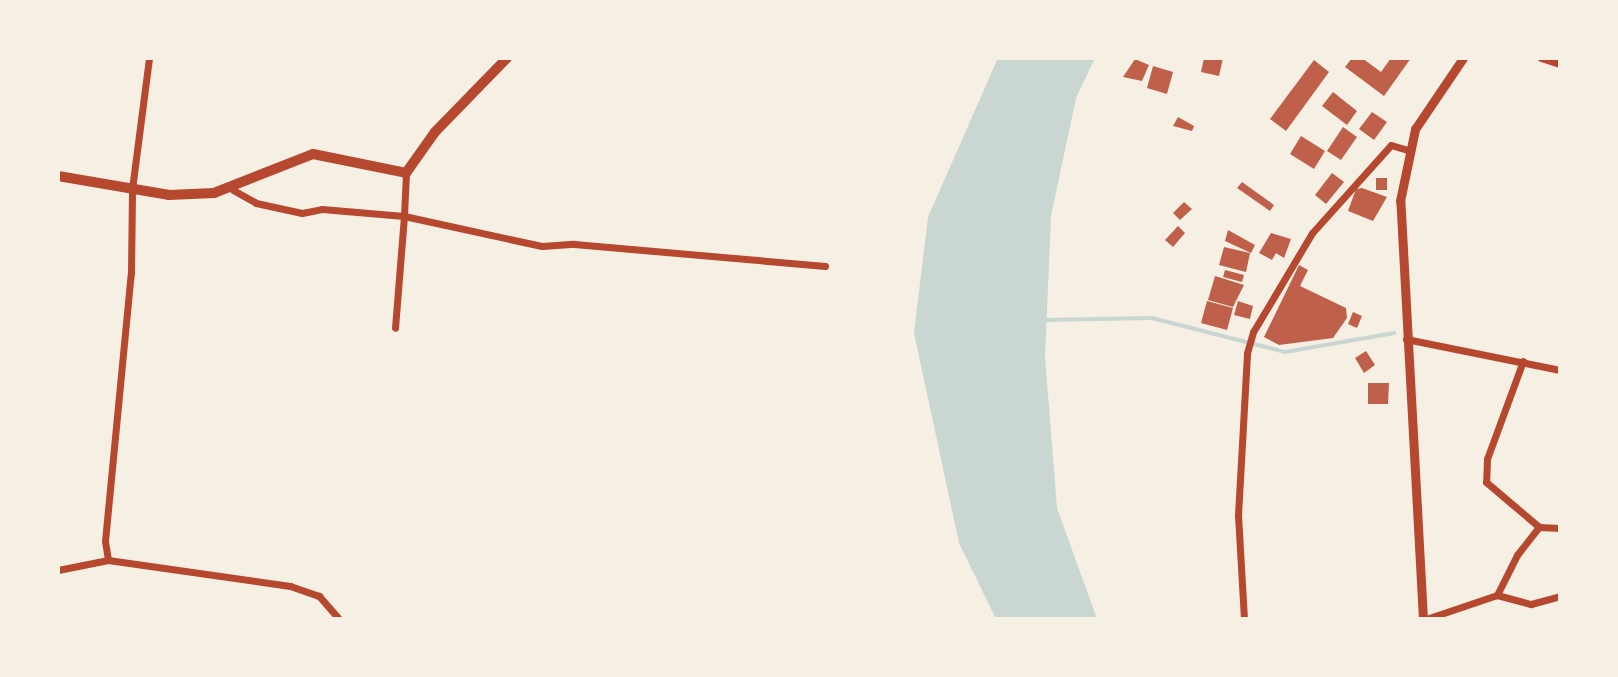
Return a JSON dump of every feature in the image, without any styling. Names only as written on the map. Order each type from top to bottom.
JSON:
[{"type":"main road","points":[[58,176],[169,195],[233,190],[285,162],[313,154],[406,173],[435,132],[507,58]]},
{"type":"street","points":[[108,560],[105,541],[131,273],[132,189],[149,58]]},
{"type":"street","points":[[1463,58],[1430,104],[1407,150],[1400,229],[1424,619],[1497,595],[1531,604],[1560,596]]},
{"type":"street","points":[[1541,58],[1560,64]]},
{"type":"street","points":[[1244,619],[1238,515],[1247,353],[1253,332],[1312,233],[1391,145],[1407,150]]},
{"type":"street","points":[[395,328],[406,173]]},
{"type":"street","points":[[233,190],[256,203],[302,213],[322,209],[404,216],[542,246],[574,244],[825,266]]},
{"type":"street","points":[[1406,339],[1560,370]]},
{"type":"street","points":[[1523,361],[1487,459],[1486,482],[1522,507],[1539,527],[1560,528]]},
{"type":"street","points":[[1497,595],[1517,555],[1539,527]]},
{"type":"street","points":[[58,570],[108,560],[290,586],[319,596],[339,619]]},
{"type":"shaded area","points":[[998,58],[1095,58],[1076,98],[1051,216],[1045,357],[1057,508],[1097,619],[996,619],[959,543],[914,333],[928,217]]},
{"type":"building","points":[[1204,58],[1223,58],[1219,76],[1201,72]]},
{"type":"building","points":[[1352,58],[1362,58],[1381,72],[1391,58],[1411,58],[1384,96],[1345,67]]},
{"type":"building","points":[[1135,59],[1149,65],[1142,81],[1123,77]]},
{"type":"building","points":[[1314,60],[1329,72],[1286,131],[1270,119]]},
{"type":"building","points":[[1153,66],[1173,72],[1167,94],[1147,88]]},
{"type":"building","points":[[1333,92],[1357,111],[1347,125],[1322,106]]},
{"type":"building","points":[[1372,112],[1387,122],[1374,140],[1359,129]]},
{"type":"building","points":[[1178,117],[1194,126],[1192,131],[1173,126]]},
{"type":"building","points":[[1343,127],[1357,137],[1341,160],[1327,151]]},
{"type":"building","points":[[1301,136],[1325,151],[1314,169],[1290,154]]},
{"type":"building","points":[[1332,173],[1344,182],[1326,204],[1315,195]]},
{"type":"building","points":[[1376,178],[1387,178],[1387,190],[1376,190]]},
{"type":"building","points":[[1242,182],[1274,205],[1270,211],[1237,188]]},
{"type":"building","points":[[1362,188],[1387,197],[1373,221],[1348,211],[1356,189]]},
{"type":"building","points":[[1184,202],[1192,209],[1180,220],[1173,213]]},
{"type":"building","points":[[1178,226],[1185,233],[1173,247],[1165,240]]},
{"type":"building","points":[[1228,230],[1255,245],[1251,253],[1225,241]]},
{"type":"building","points":[[1271,233],[1291,239],[1284,258],[1276,253],[1272,260],[1259,253]]},
{"type":"building","points":[[1224,247],[1250,253],[1246,272],[1219,265]]},
{"type":"building","points":[[1299,265],[1308,270],[1300,286],[1346,308],[1347,318],[1333,338],[1279,345],[1264,337]]},
{"type":"building","points":[[1225,270],[1244,275],[1242,282],[1223,277]]},
{"type":"building","points":[[1215,276],[1244,285],[1233,307],[1208,300]]},
{"type":"building","points":[[1207,301],[1233,308],[1227,330],[1201,323]]},
{"type":"building","points":[[1238,301],[1253,306],[1250,319],[1234,315]]},
{"type":"building","points":[[1353,312],[1362,316],[1357,328],[1348,324]]},
{"type":"building","points":[[1366,351],[1375,365],[1364,373],[1355,358]]},
{"type":"building","points":[[1368,383],[1389,383],[1388,404],[1368,404]]},
{"type":"waterway","points":[[1043,320],[1152,318],[1285,352],[1394,333]]}]
